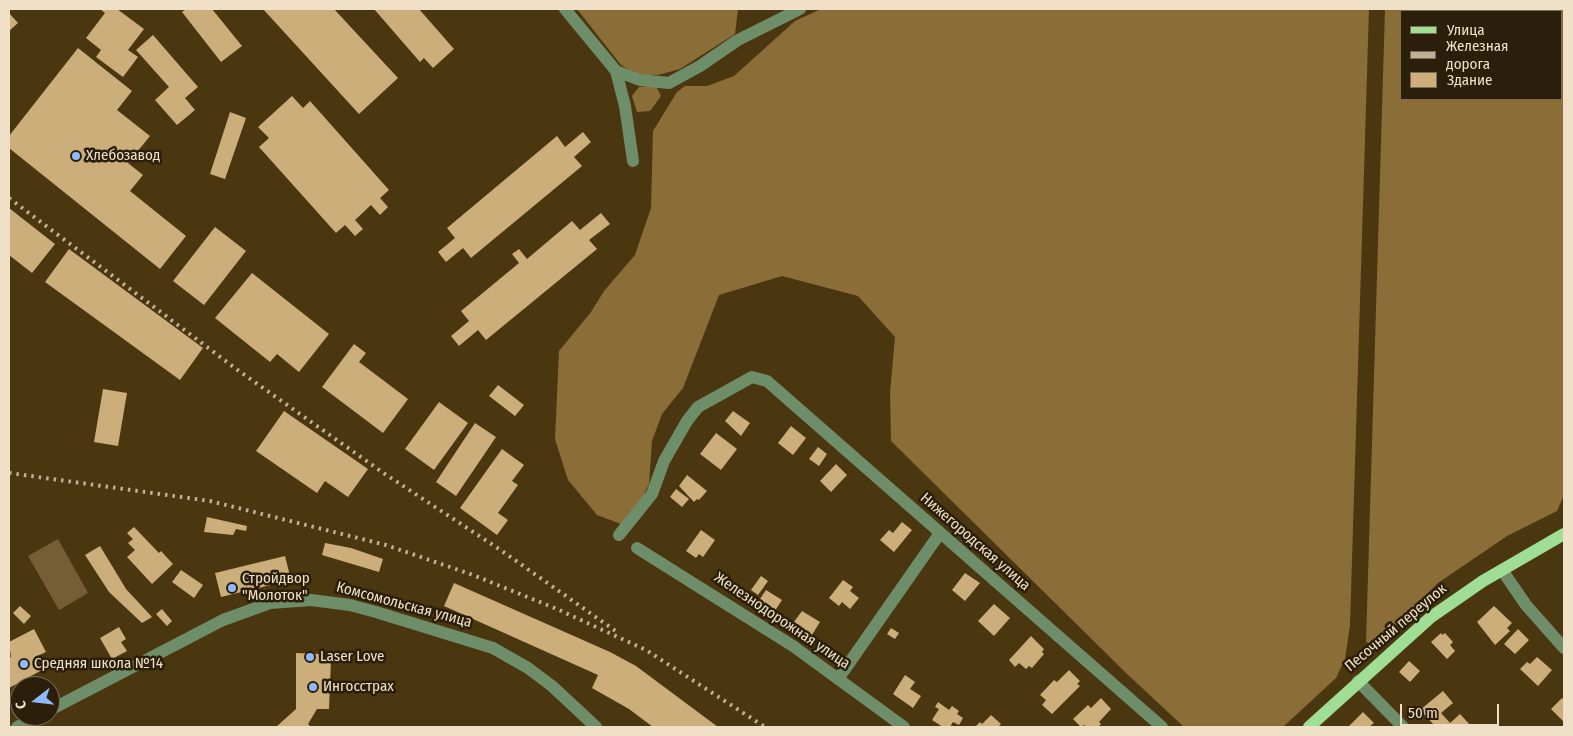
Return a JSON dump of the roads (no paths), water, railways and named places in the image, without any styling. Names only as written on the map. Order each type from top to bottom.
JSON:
[{"type":"main road","name":"Песочный переулок","points":[[1309,727],[1358,681],[1431,617],[1457,597],[1564,534]]},
{"type":"street","points":[[565,9],[616,71],[625,106],[633,161]]},
{"type":"street","points":[[616,71],[640,80],[669,83],[700,66],[738,40],[800,9]]},
{"type":"street","name":"Нижегородская улица","points":[[619,535],[652,494],[664,461],[686,421],[698,407],[752,377],[767,382],[1162,727]]},
{"type":"street","points":[[838,679],[940,533]]},
{"type":"street","name":"Железнодорожная улица","points":[[637,548],[737,609],[904,727]]},
{"type":"street","points":[[1502,570],[1526,604],[1564,648]]},
{"type":"street","name":"Комсомольская улица","points":[[60,705],[223,620],[270,603],[310,600],[350,605],[493,648],[528,668],[552,686],[596,727]]},
{"type":"street","points":[[1358,681],[1404,727]]},
{"type":"railway","points":[[9,198],[239,371],[385,474],[502,551],[617,632]]},
{"type":"railway","points":[[9,473],[210,501],[386,545],[473,575],[557,609],[646,650],[765,727]]},
{"type":"place","name":"Хлебозавод","points":[[76,156]]},
{"type":"place","name":"Стройдвор \"Молоток\"","points":[[232,588]]},
{"type":"place","name":"Laser Love","points":[[310,657]]},
{"type":"place","name":"Средняя школа №14","points":[[24,664]]},
{"type":"place","name":"Ингосстрах","points":[[313,687]]}]
